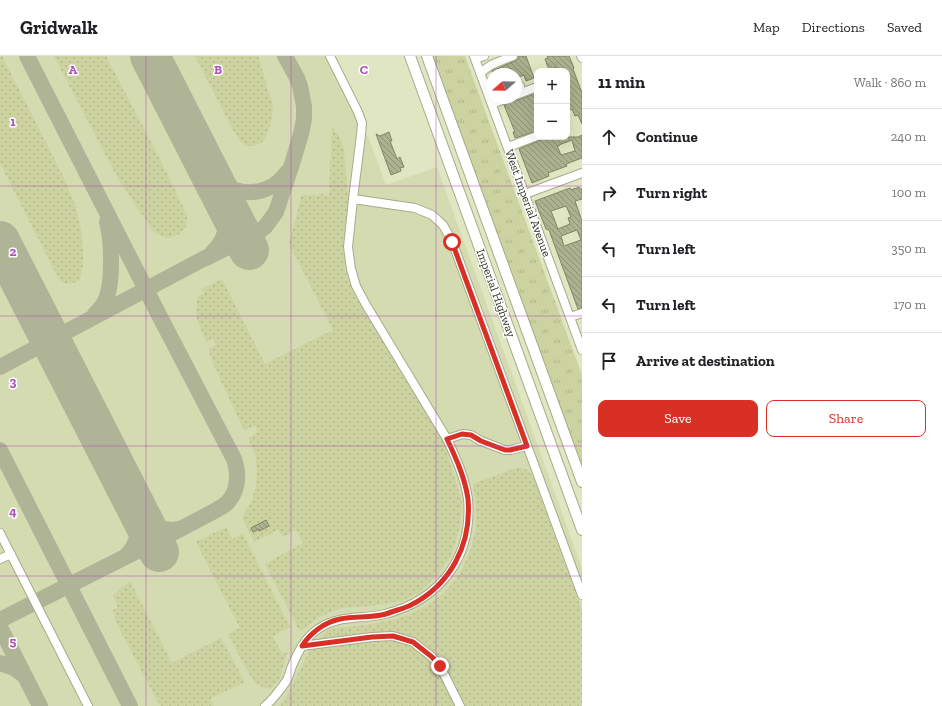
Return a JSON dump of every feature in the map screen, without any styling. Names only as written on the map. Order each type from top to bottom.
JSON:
[{"type":"main road","name":"Imperial Highway","points":[[410,56],[582,530]]},
{"type":"main road","name":"Imperial Highway","points":[[427,56],[582,482]]},
{"type":"street","points":[[265,706],[286,680],[298,652],[305,641],[316,630],[328,623],[340,619],[384,614],[408,606],[438,586],[460,555],[466,538],[468,518],[468,498],[463,478],[447,439],[364,303],[356,286],[351,269],[348,247],[362,123],[330,56]]},
{"type":"street","points":[[475,58],[484,56]]},
{"type":"street","points":[[480,73],[491,65],[513,56]]},
{"type":"street","name":"West Imperial Avenue","points":[[475,58],[486,87]]},
{"type":"street","points":[[522,93],[534,88]]},
{"type":"street","name":"West Imperial Avenue","points":[[493,104],[570,318],[580,339],[582,350]]},
{"type":"street","points":[[508,147],[534,137]]},
{"type":"street","points":[[525,194],[582,173]]},
{"type":"street","points":[[353,199],[415,208],[432,215],[443,225],[452,242],[582,595]]},
{"type":"street","points":[[570,318],[582,313]]},
{"type":"street","points":[[447,439],[462,434],[471,435],[481,441],[505,450],[527,446]]},
{"type":"street","points":[[0,533],[88,706]]},
{"type":"street","points":[[0,560],[11,554]]},
{"type":"street","points":[[302,646],[372,637],[393,636],[413,642],[432,657],[440,666],[460,706]]},
{"type":"shaded area","points":[[0,56],[335,56],[364,113],[366,135],[368,136],[386,185],[437,167],[582,568],[582,706],[0,706]]},
{"type":"green space","points":[[0,56],[2,56],[63,176],[76,207],[81,230],[83,264],[80,279],[68,284],[60,281],[58,278],[0,163]]},
{"type":"green space","points":[[54,56],[106,56],[162,163],[187,215],[186,227],[179,234],[170,238],[162,237],[153,231],[117,177]]},
{"type":"green space","points":[[195,56],[258,56],[273,106],[269,130],[261,143],[248,146],[239,139]]},
{"type":"green space","points":[[432,56],[465,56],[582,375],[582,465]]},
{"type":"green space","points":[[332,127],[339,136],[344,150],[348,199],[343,247],[348,280],[356,298],[417,396],[444,443],[462,501],[460,528],[451,556],[438,574],[419,593],[402,601],[370,606],[342,608],[321,616],[303,629],[299,630],[265,564],[303,543],[296,530],[283,537],[278,530],[254,542],[242,517],[251,502],[256,487],[257,471],[255,454],[248,438],[258,432],[255,426],[244,430],[215,368],[208,349],[216,345],[213,339],[206,342],[196,317],[197,297],[204,293],[202,289],[222,279],[265,364],[333,330],[289,244],[302,194],[318,196],[319,193],[329,196]]},
{"type":"green space","points":[[518,467],[527,470],[533,477],[582,610],[582,706],[279,706],[289,692],[312,645],[329,629],[372,624],[400,618],[415,612],[443,594],[457,578],[471,548],[476,526],[476,504],[473,484]]},
{"type":"green space","points":[[226,527],[232,539],[243,534],[290,627],[273,636],[282,654],[287,652],[280,678],[270,689],[262,687],[255,682],[228,634],[240,628],[196,542]]},
{"type":"green space","points":[[130,581],[172,663],[221,638],[245,682],[211,698],[214,706],[160,706],[116,622],[113,610],[118,607],[113,596]]},
{"type":"building","points":[[518,56],[526,56],[534,78],[526,81],[524,75],[522,76],[522,68],[499,68],[518,59]]},
{"type":"building","points":[[547,56],[569,56],[582,93],[582,124],[578,115],[575,116],[572,109],[570,110],[570,68],[548,68],[545,59],[548,58]]},
{"type":"building","points":[[534,94],[534,132],[515,138],[513,132],[515,132],[504,105],[522,104],[522,99]]},
{"type":"building","points":[[389,132],[392,141],[390,141],[397,159],[400,157],[404,167],[400,168],[401,171],[391,175],[376,134],[380,136]]},
{"type":"building","points":[[582,135],[582,158],[566,164],[567,166],[548,173],[549,176],[532,183],[519,149],[541,140],[570,140],[570,137],[578,137]],"holes":[[[572,140],[575,151],[561,155],[557,146]]]},
{"type":"building","points":[[579,187],[582,189],[582,199],[575,201],[582,221],[582,308],[578,309],[549,230],[546,229],[535,201],[570,188],[571,190]],"holes":[[[566,206],[571,217],[568,218],[570,224],[558,229],[551,211]],[[577,230],[581,240],[564,246],[561,236]]]},
{"type":"building","points":[[266,520],[269,526],[253,532],[251,528]]},
{"type":"taxiway","points":[[0,620],[221,508],[232,497],[237,481],[237,470],[234,459],[27,56]]},
{"type":"taxiway","points":[[206,258],[258,232],[265,227],[276,212],[292,164],[304,119],[304,106],[300,86],[285,56]]},
{"type":"taxiway","points":[[177,108],[211,172],[219,181],[229,187],[239,191],[261,191],[271,187],[288,171]]},
{"type":"taxiway","points":[[210,176],[227,213],[227,226],[223,238],[212,253]]},
{"type":"taxiway","points":[[95,314],[105,301],[110,282],[111,250],[107,222]]},
{"type":"taxiway","points":[[0,367],[207,257]]},
{"type":"taxiway","points":[[0,450],[130,706]]},
{"type":"taxiway","points":[[139,513],[156,527],[172,530],[178,529]]},
{"type":"taxiway","points":[[126,556],[136,542],[139,525],[139,513]]},
{"type":"taxiway","points":[[0,627],[40,706]]},
{"type":"taxiway","points":[[0,663],[14,668],[25,676]]},
{"type":"runway","points":[[150,56],[249,250]]},
{"type":"runway","points":[[0,241],[159,552]]},
{"type":"route","points":[[440,666],[432,657],[413,642],[393,636],[372,637],[302,646],[316,630],[328,623],[340,619],[384,614],[408,606],[438,586],[450,571],[460,555],[466,538],[468,498],[463,478],[447,439],[462,434],[471,435],[481,441],[505,450],[527,446],[452,242]]}]
